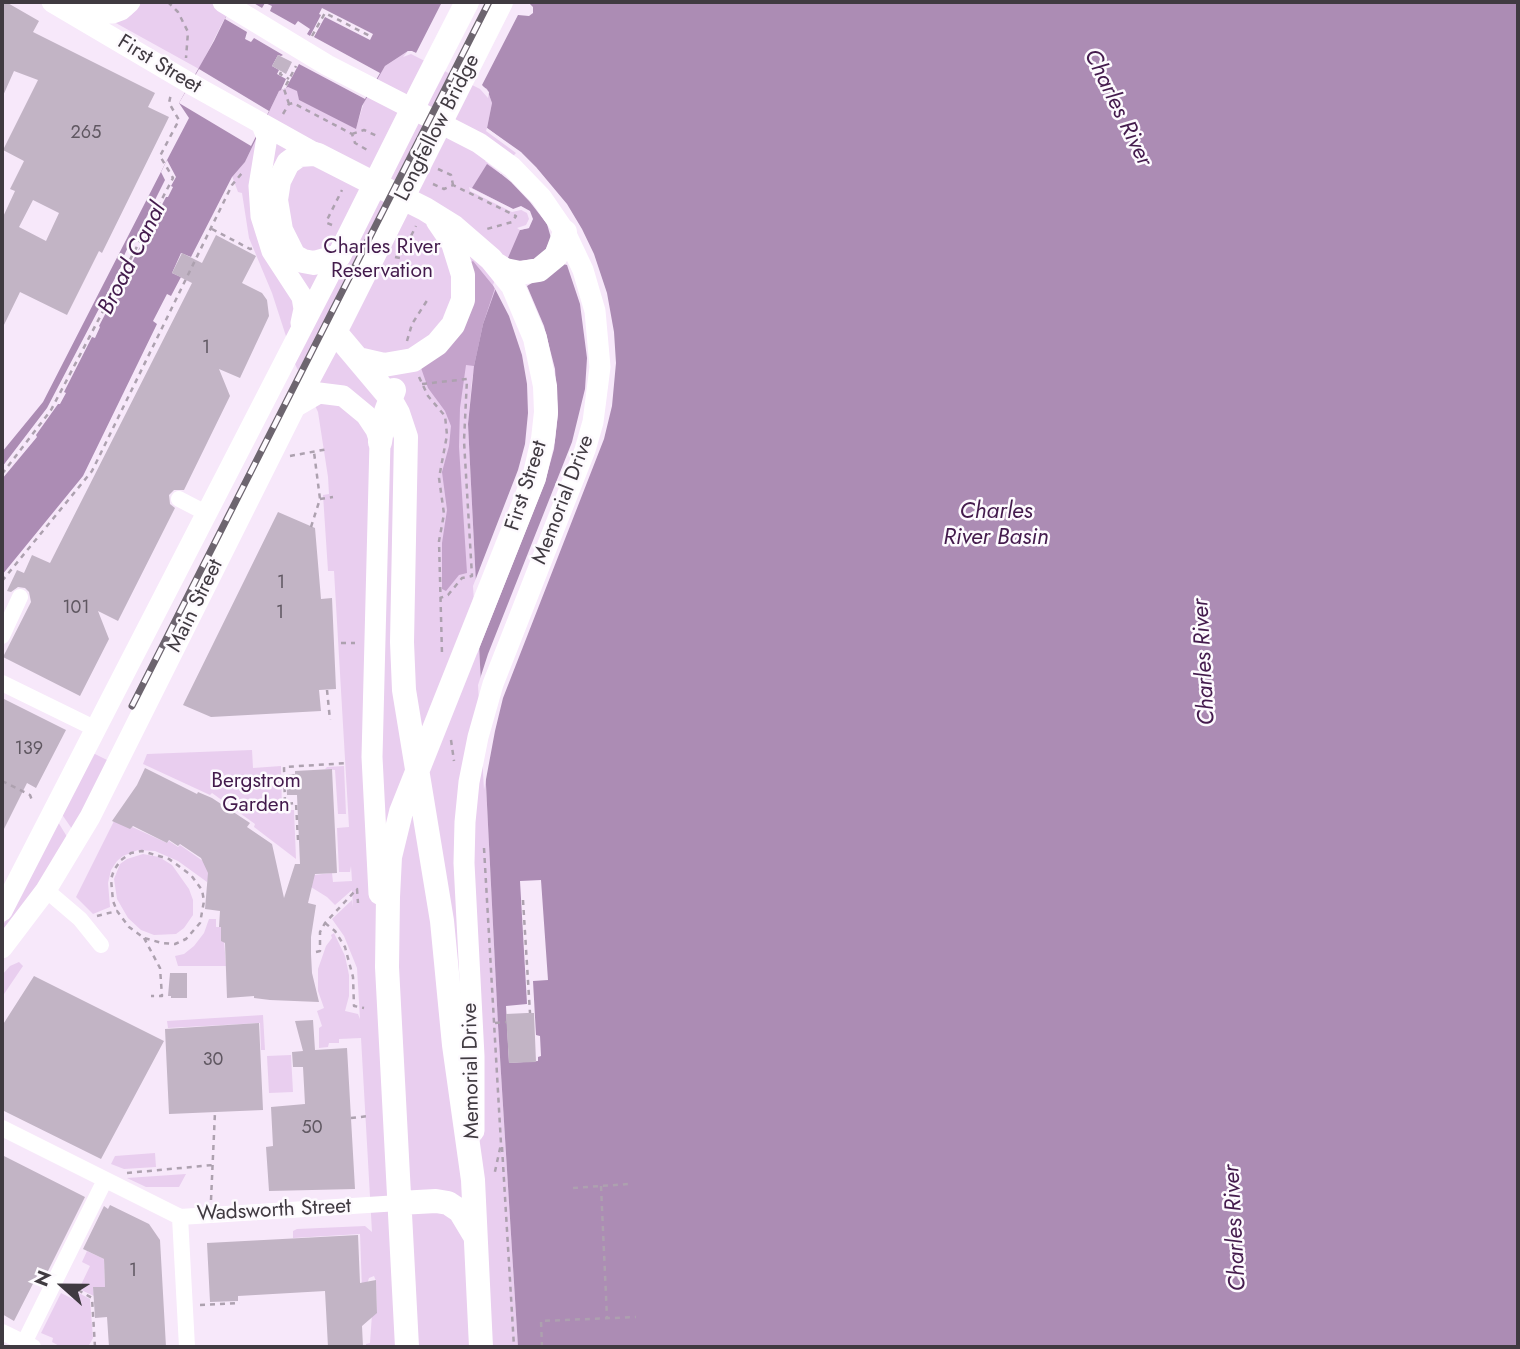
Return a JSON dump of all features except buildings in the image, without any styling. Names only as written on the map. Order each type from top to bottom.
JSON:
[{"type":"highway","name":"Longfellow Bridge","points":[[340,240],[467,2]]},
{"type":"highway","name":"Longfellow Bridge","points":[[374,254],[501,2]]},
{"type":"highway","points":[[318,155],[299,155],[286,166],[276,195],[278,221],[289,248],[299,260],[314,263],[340,240]]},
{"type":"highway","name":"First Street","points":[[318,155],[421,217],[462,232],[497,265],[517,294],[536,338],[544,376],[544,439],[534,478],[399,819],[389,876],[387,967]]},
{"type":"highway","points":[[380,442],[391,399],[401,375],[449,330],[461,306],[463,275],[456,250],[446,230],[421,217]]},
{"type":"highway","points":[[497,265],[520,273],[539,270],[556,256],[565,239],[565,232]]},
{"type":"highway","name":"Main Street","points":[[335,332],[374,254]]},
{"type":"highway","name":"Memorial Drive","points":[[335,332],[368,366],[391,399],[401,420],[406,442],[402,635],[404,690],[442,921],[455,1054],[483,1180],[475,1237],[481,1347]]},
{"type":"highway","points":[[368,366],[413,362]]},
{"type":"highway","points":[[387,967],[407,1347]]},
{"type":"highway","points":[[399,1203],[448,1203],[460,1211],[475,1237]]},
{"type":"main road","points":[[55,4],[83,13],[104,14],[121,10],[130,2]]},
{"type":"main road","name":"First Street","points":[[55,4],[271,122],[318,155]]},
{"type":"main road","name":"Memorial Drive","points":[[227,4],[290,44],[479,143],[523,177],[546,203],[565,232],[583,270],[595,311],[600,353],[596,407],[585,450],[496,675],[478,737],[469,782],[464,841],[465,910],[483,1180]]},
{"type":"main road","points":[[271,122],[266,133],[259,186],[261,216],[272,251],[302,297],[304,309],[299,332]]},
{"type":"main road","name":"Main Street","points":[[2,911],[299,332],[340,240]]},
{"type":"main road","name":"Main Street","points":[[2,948],[46,890],[90,817],[335,332]]},
{"type":"main road","points":[[295,407],[319,393],[329,392],[342,396],[366,415],[380,442],[372,765],[378,882],[387,967]]},
{"type":"street","points":[[179,499],[206,513]]},
{"type":"street","points":[[2,636],[20,597]]},
{"type":"street","points":[[2,682],[96,729]]},
{"type":"street","points":[[46,890],[80,919],[101,945]]},
{"type":"street","name":"Wadsworth Street","points":[[2,1128],[180,1217],[399,1203]]},
{"type":"street","points":[[2,1332],[26,1346],[105,1180]]},
{"type":"street","points":[[180,1217],[187,1347]]},
{"type":"path","points":[[168,2],[178,12],[188,32],[187,74]]},
{"type":"path","points":[[312,37],[325,13],[370,36]]},
{"type":"path","points":[[289,104],[284,89],[299,61]]},
{"type":"path","points":[[281,72],[280,74],[289,79]]},
{"type":"path","points":[[2,474],[51,410],[173,178],[160,156],[179,120],[169,103],[171,95]]},
{"type":"path","points":[[271,122],[293,103],[352,134],[355,144],[369,151]]},
{"type":"path","points":[[352,134],[362,130],[377,136]]},
{"type":"path","points":[[437,169],[451,175],[453,185]]},
{"type":"path","points":[[2,581],[92,471],[232,185],[244,170]]},
{"type":"path","points":[[430,182],[444,189],[453,185]]},
{"type":"path","points":[[453,185],[516,216],[512,222],[481,228]]},
{"type":"path","points":[[340,240],[327,220],[344,187]]},
{"type":"path","points":[[400,258],[421,217]]},
{"type":"path","points":[[211,229],[250,249],[256,247]]},
{"type":"path","points":[[428,299],[407,335],[413,362],[422,384],[428,396],[445,416],[447,435],[439,478],[444,514],[439,541],[442,661]]},
{"type":"path","points":[[422,384],[467,379],[464,441],[472,576],[462,578],[446,596],[439,598]]},
{"type":"path","points":[[290,456],[328,449]]},
{"type":"path","points":[[311,527],[320,499],[314,452]]},
{"type":"path","points":[[320,499],[333,498]]},
{"type":"path","points":[[341,643],[358,643]]},
{"type":"path","points":[[327,690],[330,720]]},
{"type":"path","points":[[298,840],[296,803],[285,804],[284,767],[348,763]]},
{"type":"path","points":[[2,781],[30,795],[33,803]]},
{"type":"path","points":[[484,849],[514,1347]]},
{"type":"path","points":[[142,851],[162,856],[191,875],[202,890],[204,901],[200,923],[186,939],[175,944],[145,938],[129,926],[117,911],[111,879],[114,870],[121,860],[131,853],[142,851]]},
{"type":"path","points":[[316,952],[320,951],[320,932],[325,923],[356,889],[358,903]]},
{"type":"path","points":[[523,900],[530,1013]]},
{"type":"path","points":[[92,918],[117,911]]},
{"type":"path","points":[[325,923],[335,931],[345,947],[353,976],[354,1006],[364,1008]]},
{"type":"path","points":[[145,938],[160,968],[162,996],[151,996]]},
{"type":"path","points":[[495,1023],[506,1022]]},
{"type":"path","points":[[211,1203],[215,1112]]},
{"type":"path","points":[[351,1118],[369,1116]]},
{"type":"path","points":[[501,1144],[483,1180],[505,1180]]},
{"type":"path","points":[[145,1171],[213,1165]]},
{"type":"path","points":[[573,1188],[629,1184]]},
{"type":"path","points":[[601,1186],[607,1318]]},
{"type":"path","points":[[78,1290],[92,1298],[95,1347]]},
{"type":"path","points":[[200,1305],[240,1303]]},
{"type":"path","points":[[542,1347],[541,1321],[636,1317]]},
{"type":"green space","points":[[142,2],[233,2],[199,69],[114,22],[131,15]]},
{"type":"green space","name":"Charles River Reservation","points":[[408,51],[487,89],[492,103],[487,128],[521,152],[521,206],[533,219],[483,324],[472,380],[468,424],[498,1025],[518,1347],[366,1347],[366,1344],[370,1343],[372,1314],[377,1312],[376,1281],[374,1276],[369,1278],[365,1290],[362,1290],[360,1234],[293,1238],[293,1231],[297,1229],[365,1226],[372,1232],[361,1038],[339,1039],[339,1043],[329,1043],[328,1047],[319,1048],[319,1028],[322,1026],[317,1011],[324,1008],[318,991],[318,969],[334,933],[345,956],[349,975],[349,996],[345,1011],[358,1014],[360,1019],[357,968],[344,936],[332,919],[352,900],[353,907],[352,890],[335,905],[306,884],[305,876],[332,873],[333,882],[352,881],[351,866],[350,872],[339,872],[337,828],[349,827],[334,571],[328,571],[323,495],[329,494],[328,477],[318,412],[295,364],[272,293],[249,238],[242,193],[238,192],[232,176],[245,162],[279,91],[288,87],[298,91],[299,100],[356,128],[365,99],[385,66]]},
{"type":"green space","name":"Bergstrom Garden","points":[[252,750],[253,768],[281,766],[282,810],[294,810],[296,859],[254,827],[255,824],[212,793],[210,795],[143,764],[147,754]]},
{"type":"green space","points":[[91,752],[111,762],[72,829],[61,813]]},
{"type":"green space","points":[[344,766],[346,814],[338,814],[335,770],[325,769]]},
{"type":"green space","points":[[115,819],[167,843],[169,841],[178,847],[180,845],[213,868],[207,882],[178,861],[155,851],[138,850],[117,861],[111,870],[108,883],[110,907],[93,914],[76,897]]},
{"type":"green space","points":[[58,822],[69,840],[2,935],[2,926],[13,911]]},
{"type":"green space","points":[[143,854],[159,857],[172,865],[189,889],[193,900],[193,915],[176,934],[154,935],[141,930],[128,918],[117,899],[114,879],[120,864]]},
{"type":"green space","points":[[209,919],[216,919],[216,927],[223,927],[226,966],[178,966],[175,956],[184,954],[194,946],[204,933]]},
{"type":"green space","points":[[19,962],[23,966],[2,997],[2,975],[10,966]]},
{"type":"green space","points":[[263,1015],[265,1050],[261,1050],[260,1023],[168,1028],[167,1021]]},
{"type":"green space","points":[[291,1055],[293,1092],[269,1093],[267,1056]]},
{"type":"green space","points":[[155,1153],[156,1167],[124,1169],[111,1164],[115,1156]]},
{"type":"green space","points":[[186,1174],[179,1187],[146,1187],[127,1178]]},
{"type":"green space","points":[[87,1251],[104,1259],[105,1287],[93,1287],[94,1296],[79,1289],[90,1266],[82,1262]]},
{"type":"green space","points":[[77,1292],[90,1299],[93,1338],[88,1347],[61,1347],[52,1342],[53,1338],[41,1333],[61,1293],[73,1299]]},
{"type":"shaded area","points":[[473,261],[495,288],[483,324],[474,366],[466,365],[460,408],[459,447],[467,573],[459,575],[446,591],[442,589],[442,543],[447,510],[442,472],[451,426],[445,411],[428,388],[420,365]]},
{"type":"water","name":"Charles River Basin","points":[[233,2],[1518,2],[1518,1347],[518,1347],[498,1025],[468,424],[474,366],[483,324],[520,230],[529,228],[529,211],[513,209],[472,188],[487,164],[501,174],[520,153],[487,128],[492,103],[487,89],[408,51],[385,66],[362,106],[356,129],[299,100],[297,91],[288,87],[279,91],[245,162],[232,177],[191,257],[181,253],[172,273],[181,277],[171,296],[167,294],[153,321],[157,324],[83,476],[2,575],[2,452],[43,402],[189,118],[179,103]]},
{"type":"pier","points":[[233,2],[252,2],[262,8],[265,3],[272,6],[270,11],[295,25],[298,21],[310,29],[307,34],[310,36],[322,8],[373,34],[370,40],[325,17],[314,37],[380,73],[365,99],[299,64],[286,88],[281,90],[286,79],[277,74],[279,70],[272,66],[278,55],[283,55],[254,38],[251,42],[245,39],[247,32],[225,19]]},
{"type":"pier","points":[[442,2],[528,2],[533,7],[533,13],[529,16],[518,15],[482,85],[489,92],[488,98],[480,89],[411,54],[403,57],[408,51],[416,53]]},
{"type":"pier","points":[[199,69],[269,111],[251,146],[179,103]]},
{"type":"pier","points":[[487,128],[521,152],[536,167],[567,204],[582,229],[607,293],[616,363],[612,406],[604,439],[503,698],[484,790],[478,685],[572,442],[585,389],[587,358],[580,304],[567,265],[563,264],[527,286],[544,326],[555,369],[558,414],[554,449],[545,482],[477,654],[473,586],[518,470],[525,444],[528,413],[522,355],[509,316],[493,285],[498,272],[512,262],[542,258],[551,238],[547,224],[530,202],[485,161],[501,169],[516,153],[486,131]]},
{"type":"pier","points":[[167,160],[176,177],[168,197],[95,338],[92,337],[60,404],[2,479],[2,467],[47,408],[125,259],[123,258],[128,247],[131,248],[165,180],[161,172]]},
{"type":"pier","points":[[469,187],[513,209],[521,206],[530,211],[533,219],[529,228],[517,228],[526,225],[529,219],[527,213],[521,210],[512,212],[470,191]]},
{"type":"pier","points":[[541,880],[548,980],[533,981],[536,1035],[540,1036],[541,1056],[538,1061],[509,1063],[506,1006],[527,1004],[520,881]]},
{"type":"railway","points":[[132,706],[489,2]]},
{"type":"water label","name":"Charles River","points":[[1117,108]]},
{"type":"water label","name":"Broad Canal","points":[[133,259]]},
{"type":"water label","name":"Charles River","points":[[1205,662]]},
{"type":"water label","name":"Charles River","points":[[1236,1228]]}]
